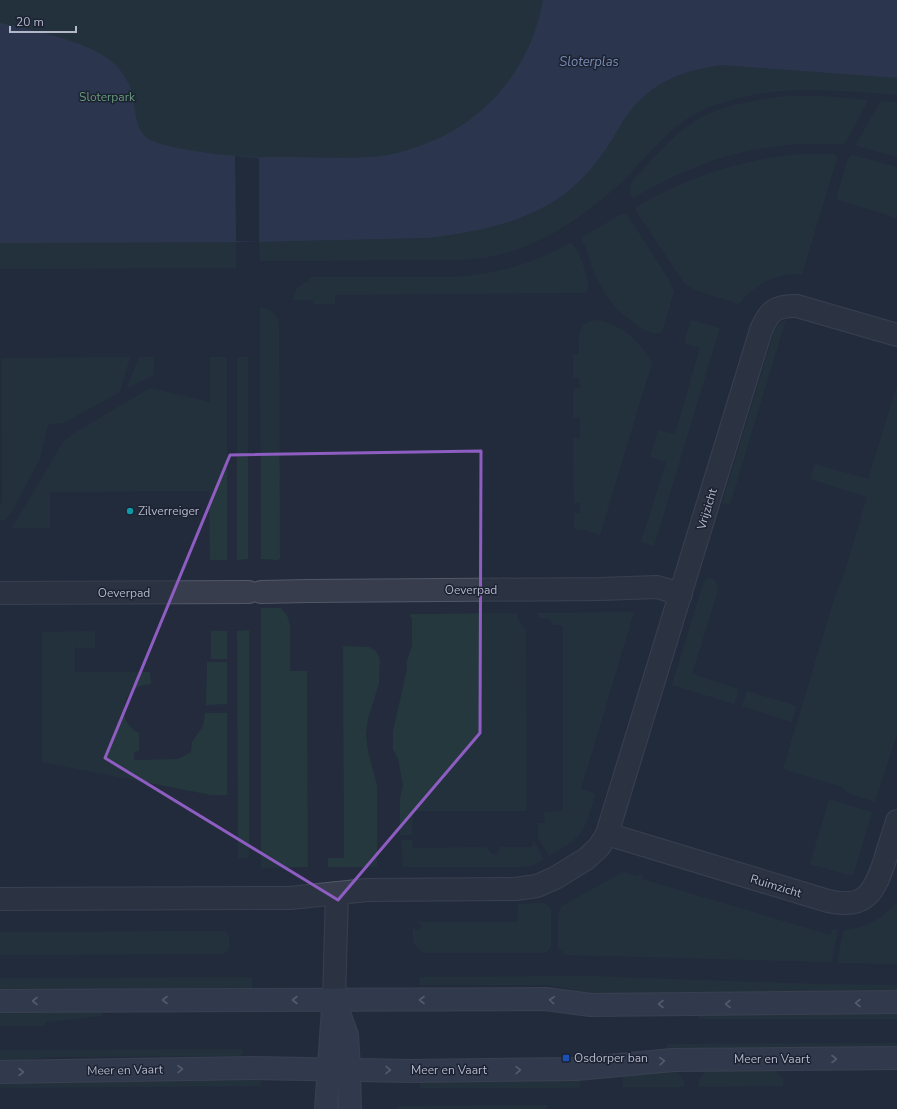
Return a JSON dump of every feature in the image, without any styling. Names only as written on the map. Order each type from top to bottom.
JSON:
[{"type":"main road","points":[[326,1109],[334,1000]]},
{"type":"main road","points":[[334,1000],[347,1035],[350,1109]]},
{"type":"main road","points":[[0,1001],[546,1000],[591,1005],[897,1002]]},
{"type":"main road","name":"Meer en Vaart","points":[[0,1072],[253,1068],[410,1071],[576,1069],[673,1060],[897,1058]]},
{"type":"street","name":"Vrijzicht","points":[[607,834],[761,330],[767,316],[776,308],[785,305],[797,306],[897,335]]},
{"type":"street","name":"Oeverpad","points":[[0,593],[600,589],[657,587],[681,594]]},
{"type":"street","name":"Ruimzicht","points":[[607,834],[828,901],[848,904],[864,898],[872,892],[878,880],[897,821]]},
{"type":"street","points":[[0,898],[290,898],[383,890],[515,889],[537,886],[555,878],[586,859],[599,847],[607,834]]},
{"type":"street","points":[[334,1000],[337,894]]},
{"type":"highlighted area","points":[[481,451],[480,733],[338,900],[105,758],[230,455]]},
{"type":"green space","name":"Sloterpark","points":[[0,0],[897,0],[578,27],[401,194],[0,194]]},
{"type":"green space","points":[[721,65],[897,78],[897,95],[793,90],[752,95],[731,100],[700,111],[689,117],[669,132],[626,178],[577,218],[535,242],[506,253],[475,259],[459,260],[260,261],[259,242],[427,238],[447,236],[485,228],[522,217],[557,199],[579,182],[600,158],[628,113],[650,91],[671,78],[695,70]]},
{"type":"green space","points":[[788,96],[823,96],[868,101],[847,140],[843,144],[795,144],[746,151],[708,162],[670,178],[633,198],[632,197],[630,188],[633,180],[665,145],[700,118],[710,113],[739,104]]},
{"type":"green space","points":[[882,101],[897,102],[897,157],[857,146],[856,144]]},
{"type":"green space","points":[[801,154],[834,154],[837,158],[802,274],[783,275],[767,281],[752,290],[739,304],[695,290],[684,283],[636,211],[636,207],[655,196],[695,178],[736,165],[758,160]]},
{"type":"green space","points":[[852,155],[897,167],[897,218],[836,199],[848,159]]},
{"type":"green space","points":[[622,214],[628,216],[668,278],[674,292],[662,332],[659,333],[650,332],[631,321],[611,302],[597,278],[582,240],[584,236]]},
{"type":"green space","points":[[236,241],[236,268],[0,269],[0,243]]},
{"type":"green space","points":[[570,243],[576,250],[587,276],[588,289],[582,293],[335,295],[335,304],[313,304],[313,300],[293,300],[294,293],[302,284],[308,282],[309,277],[450,277],[482,274],[512,268],[527,263],[556,251]]},
{"type":"green space","points":[[260,308],[267,309],[275,314],[279,323],[280,558],[278,560],[261,559]]},
{"type":"green space","points":[[786,319],[730,505],[722,503],[774,332],[777,326]]},
{"type":"green space","points":[[597,320],[615,326],[630,336],[642,348],[652,363],[600,535],[584,530],[574,529],[574,513],[580,513],[580,503],[574,503],[573,438],[580,438],[580,418],[573,418],[573,389],[580,388],[579,378],[573,378],[573,355],[579,355],[579,337],[582,328],[590,321]]},
{"type":"green space","points":[[691,320],[720,328],[654,546],[641,542],[666,462],[650,457],[658,430],[675,434],[700,348],[684,343]]},
{"type":"green space","points":[[130,357],[120,392],[63,423],[48,424],[40,458],[12,512],[5,520],[0,520],[0,503],[2,503],[1,358]]},
{"type":"green space","points":[[139,357],[154,357],[154,375],[127,388]]},
{"type":"green space","points":[[210,357],[227,357],[227,560],[210,560],[209,491],[50,492],[50,528],[12,528],[63,442],[73,434],[150,388],[210,402]]},
{"type":"green space","points":[[237,357],[248,357],[248,559],[237,560]]},
{"type":"green space","points":[[897,385],[897,734],[875,802],[848,793],[842,787],[783,769],[835,596],[843,577],[867,497],[810,479],[815,464],[868,479]]},
{"type":"green space","points":[[708,578],[713,579],[716,582],[718,590],[692,674],[739,689],[734,704],[672,685],[704,581]]},
{"type":"green space","points":[[261,608],[281,608],[287,615],[290,625],[290,671],[307,671],[308,867],[261,868]]},
{"type":"green space","points":[[634,612],[581,789],[595,794],[589,817],[581,833],[577,837],[549,856],[538,838],[538,823],[545,823],[544,812],[563,811],[563,625],[554,625],[550,619],[539,618],[537,613]]},
{"type":"green space","points":[[517,613],[518,620],[526,630],[527,811],[413,811],[412,835],[400,835],[400,799],[403,785],[398,759],[393,749],[393,731],[407,669],[406,663],[412,646],[412,617],[410,617],[410,614]]},
{"type":"green space","points":[[249,630],[249,858],[238,858],[237,631]]},
{"type":"green space","points":[[95,631],[95,648],[76,648],[75,644],[75,675],[76,672],[150,672],[151,684],[141,686],[133,690],[124,704],[126,720],[131,727],[139,733],[139,751],[134,752],[134,760],[178,759],[191,752],[192,742],[203,726],[205,713],[227,713],[227,795],[211,795],[42,762],[42,632]]},
{"type":"green space","points":[[211,631],[227,631],[227,659],[211,659]]},
{"type":"green space","points":[[343,646],[369,647],[376,651],[380,659],[379,683],[368,719],[366,734],[368,751],[377,785],[377,867],[328,867],[328,858],[344,858]]},
{"type":"green space","points":[[207,662],[227,662],[227,704],[206,705]]},
{"type":"green space","points":[[747,691],[796,706],[792,722],[742,706]]},
{"type":"green space","points":[[829,799],[872,812],[853,876],[810,864]]},
{"type":"green space","points":[[401,840],[412,840],[413,848],[486,847],[492,854],[496,855],[500,847],[533,847],[533,840],[544,859],[534,865],[522,867],[403,867]]},
{"type":"green space","points":[[623,872],[637,876],[639,874],[643,875],[642,879],[830,935],[832,930],[838,930],[831,962],[566,955],[558,948],[558,914],[562,906]]},
{"type":"green space","points":[[897,901],[897,964],[837,963],[844,930],[860,927],[874,922],[886,913]]},
{"type":"green space","points":[[545,903],[551,909],[551,947],[546,953],[423,953],[413,943],[413,928],[418,931],[422,926],[417,922],[517,922],[518,904]]},
{"type":"green space","points":[[224,931],[229,936],[229,949],[224,954],[0,955],[0,932]]},
{"type":"green space","points":[[589,976],[817,984],[897,985],[897,996],[589,993],[549,985],[419,985],[420,977]]},
{"type":"green space","points":[[252,977],[252,994],[0,995],[0,978]]},
{"type":"green space","points":[[0,1006],[102,1006],[102,1016],[46,1022],[45,1026],[0,1026]]},
{"type":"green space","points":[[897,1008],[897,1019],[699,1019],[699,1011]]},
{"type":"green space","points":[[897,1043],[897,1053],[668,1052],[666,1048],[668,1044]]},
{"type":"green space","points":[[243,1049],[242,1056],[44,1057],[0,1066],[0,1050]]},
{"type":"green space","points":[[773,1068],[783,1079],[783,1086],[699,1087],[699,1080],[708,1069]]},
{"type":"green space","points":[[675,1069],[684,1080],[684,1087],[623,1087],[623,1071]]},
{"type":"green space","points":[[576,1075],[580,1082],[580,1088],[420,1088],[420,1077]]},
{"type":"green space","points":[[0,1078],[261,1079],[261,1086],[0,1088]]},
{"type":"green space","points":[[547,1105],[547,1109],[397,1109],[400,1106]]},
{"type":"water","name":"Sloterplas","points":[[543,0],[897,0],[897,78],[721,65],[695,70],[671,78],[650,91],[640,100],[626,116],[613,138],[590,170],[579,182],[557,199],[522,217],[485,228],[447,236],[427,238],[253,242],[0,243],[0,23],[47,34],[82,45],[97,52],[110,61],[120,70],[130,87],[140,130],[144,136],[150,140],[167,146],[229,156],[336,158],[376,157],[407,150],[447,134],[468,121],[487,106],[517,69],[529,47]]},
{"type":"pier","points":[[235,156],[259,158],[259,242],[236,241]]},
{"type":"place","name":"Zilverreiger","points":[[130,511]]},
{"type":"place","name":"Osdorper ban","points":[[566,1058]]}]
